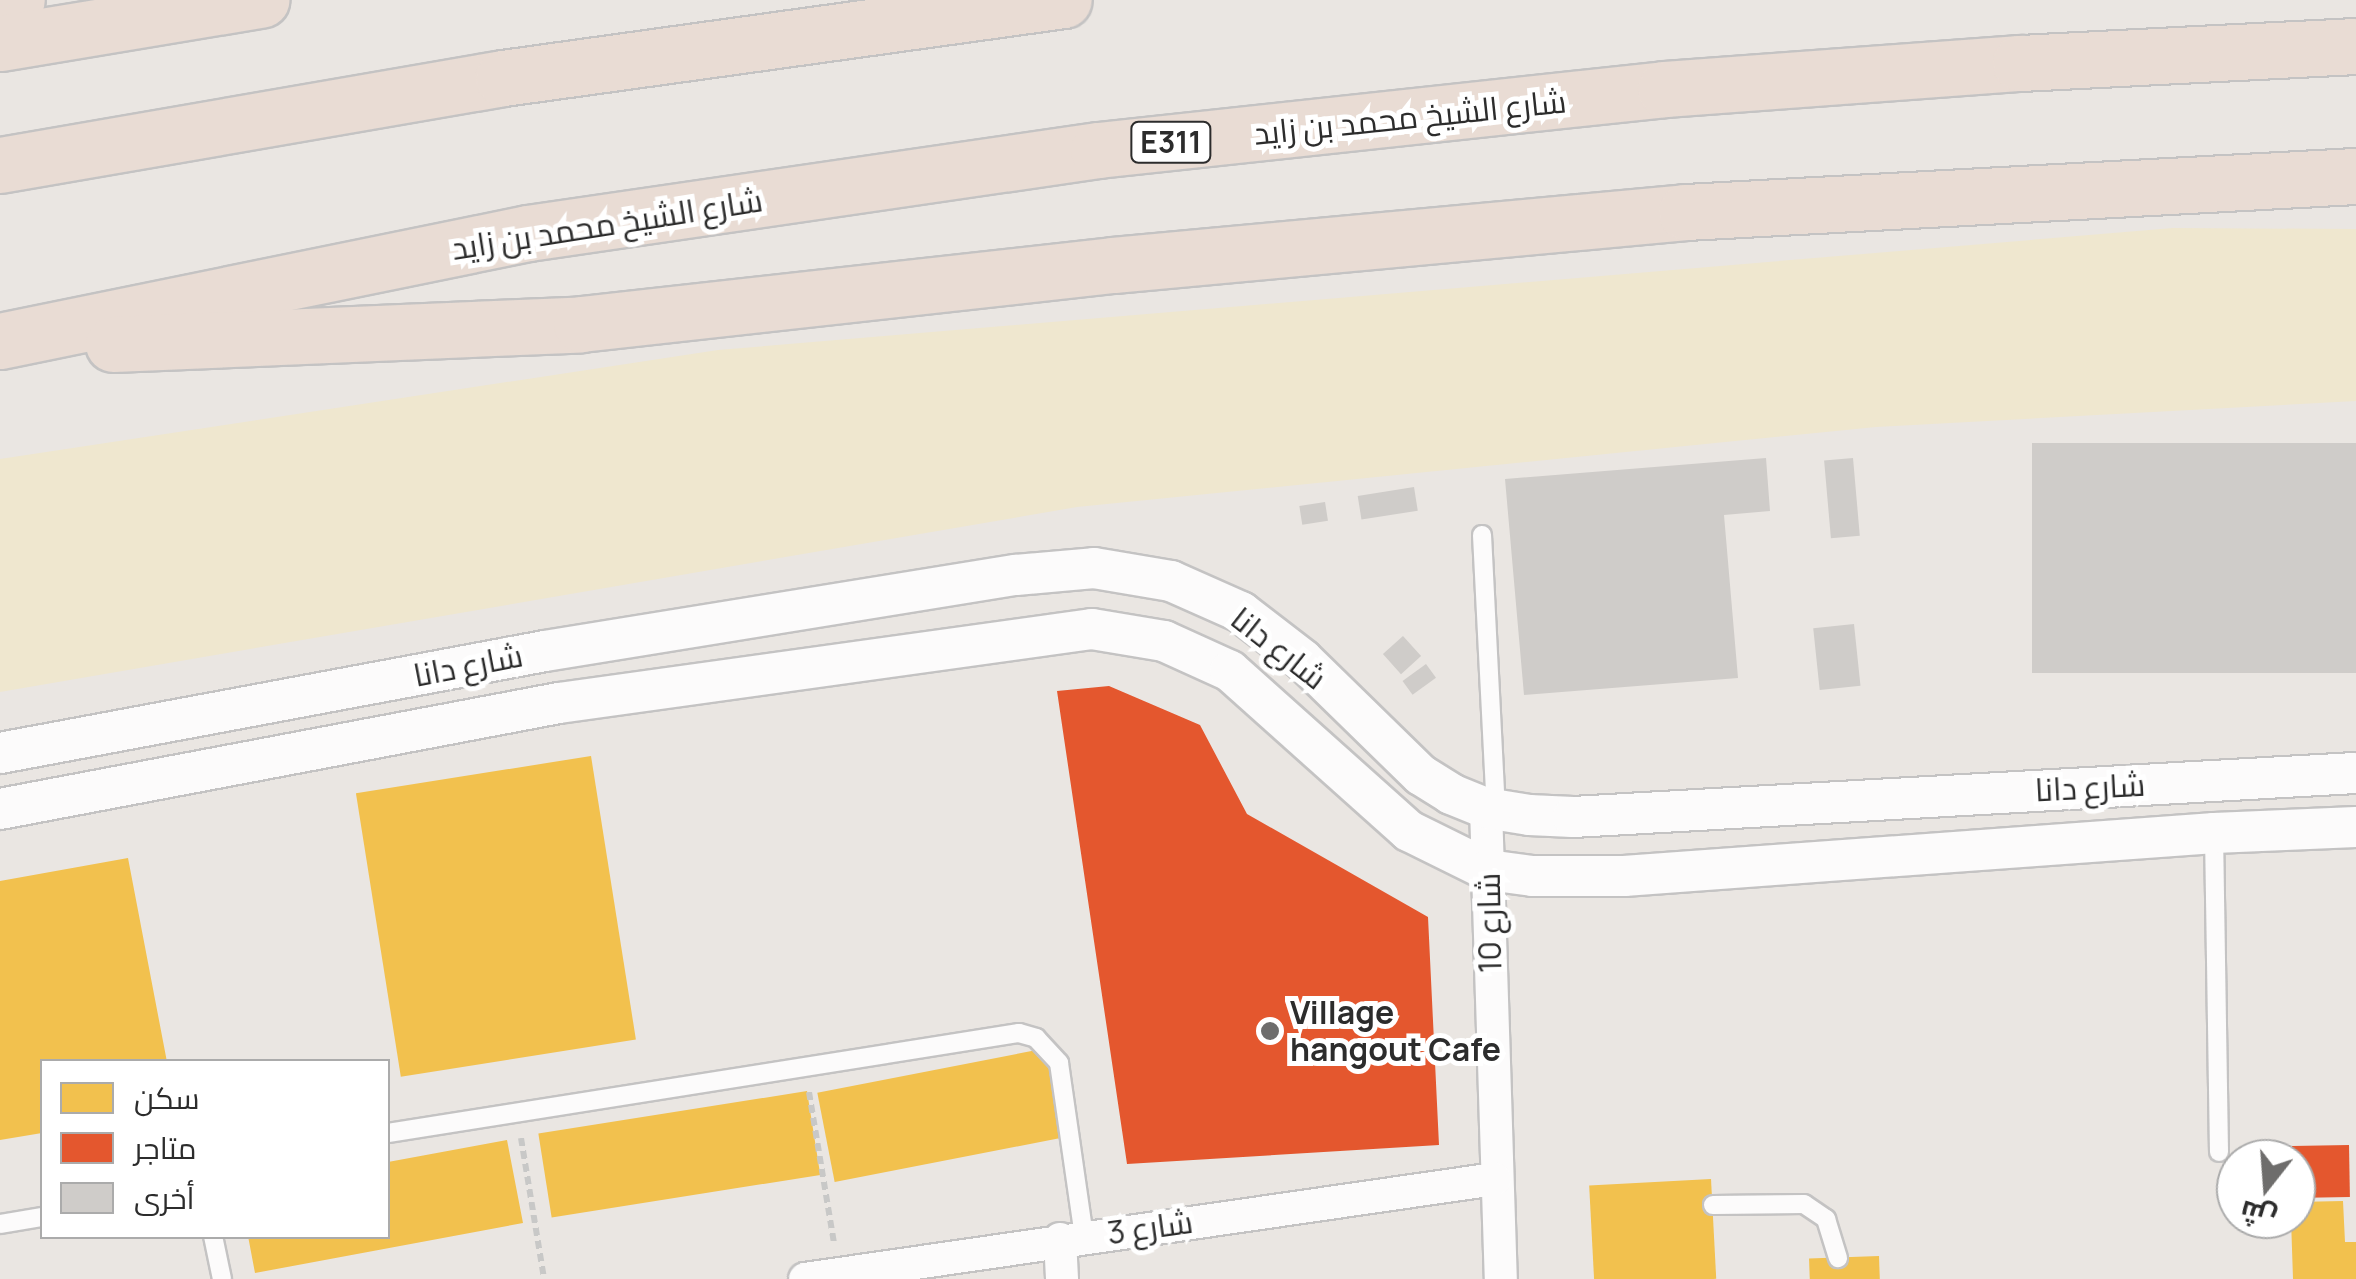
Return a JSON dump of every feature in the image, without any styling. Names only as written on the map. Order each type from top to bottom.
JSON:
[{"type":"highway","points":[[0,3],[17,0]]},
{"type":"highway","points":[[0,43],[261,0]]},
{"type":"highway","points":[[0,165],[503,78],[1064,0]]},
{"type":"highway","name":"شارع الشيخ محمد بن زايد","points":[[0,345],[528,233],[1098,150],[1664,89],[2020,63],[2356,46]]},
{"type":"highway","points":[[0,345],[581,324],[1093,267],[1686,212],[2356,176]]},
{"type":"street","name":"شارع دانا","points":[[0,753],[546,650],[1016,574],[1094,568],[1171,581],[1242,612],[1302,660],[1420,775],[1451,794],[1491,808],[1572,817],[2356,773]]},
{"type":"street","name":"شارع دانا","points":[[0,809],[559,703],[1092,629],[1164,642],[1230,671],[1408,831],[1488,870],[1533,876],[1624,876],[2214,833],[2356,828]]},
{"type":"street","name":"شارع 10","points":[[1491,808],[1488,870],[1501,1279]]},
{"type":"street","name":"شارع 3","points":[[805,1279],[1495,1179]]},
{"type":"street","points":[[1062,1279],[1072,1238]]},
{"type":"lane","points":[[1482,535],[1491,808]]},
{"type":"lane","points":[[2214,833],[2218,1139]]},
{"type":"lane","points":[[390,1133],[1002,1034],[1036,1038],[1049,1049],[1063,1080],[1072,1238]]},
{"type":"lane","points":[[1712,1205],[1804,1204],[1826,1219],[1838,1258]]},
{"type":"lane","points":[[0,1224],[40,1217]]},
{"type":"lane","points":[[215,1239],[222,1279]]},
{"type":"path","points":[[805,1066],[840,1274]]},
{"type":"path","points":[[517,1112],[544,1279]]},
{"type":"sand","points":[[2173,228],[2356,229],[2356,401],[1876,427],[1077,507],[0,692],[0,459],[718,350]]},
{"type":"building: سكن","points":[[591,756],[636,1039],[401,1077],[356,793]]},
{"type":"building: سكن","points":[[128,858],[166,1059],[40,1059],[40,1133],[0,1140],[0,881]]},
{"type":"building: سكن","points":[[1047,1048],[1064,1137],[835,1182],[817,1093]]},
{"type":"building: سكن","points":[[807,1091],[820,1175],[552,1218],[538,1134]]},
{"type":"building: سكن","points":[[507,1140],[523,1223],[255,1273],[249,1239],[390,1239],[390,1162]]},
{"type":"building: سكن","points":[[1711,1179],[1716,1279],[1594,1279],[1589,1185]]},
{"type":"building: سكن","points":[[2343,1201],[2345,1242],[2356,1242],[2356,1279],[2293,1279],[2292,1239],[2316,1239],[2316,1202]]},
{"type":"building: سكن","points":[[1879,1256],[1880,1279],[1810,1279],[1809,1258]]},
{"type":"building: متاجر","name":"Village hangout Cafe","points":[[1109,686],[1200,725],[1247,814],[1428,917],[1439,1145],[1127,1164],[1057,691]]},
{"type":"building: متاجر","points":[[2349,1145],[2350,1197],[2316,1198],[2316,1146]]},
{"type":"building: أخرى","points":[[2032,443],[2356,443],[2356,673],[2032,673]]},
{"type":"building: أخرى","points":[[1766,458],[1770,511],[1724,515],[1738,678],[1524,695],[1505,479]]},
{"type":"building: أخرى","points":[[1853,458],[1860,536],[1831,538],[1824,461]]},
{"type":"building: أخرى","points":[[1414,487],[1418,511],[1361,520],[1358,496]]},
{"type":"building: أخرى","points":[[1325,502],[1328,521],[1302,525],[1299,506]]},
{"type":"building: أخرى","points":[[1854,624],[1860,686],[1820,690],[1813,628]]},
{"type":"building: أخرى","points":[[1403,636],[1421,656],[1401,674],[1383,654]]},
{"type":"building: أخرى","points":[[1426,664],[1436,678],[1413,695],[1403,681]]},
{"type":"place","name":"Village hangout Cafe","points":[[1270,1031]]}]
